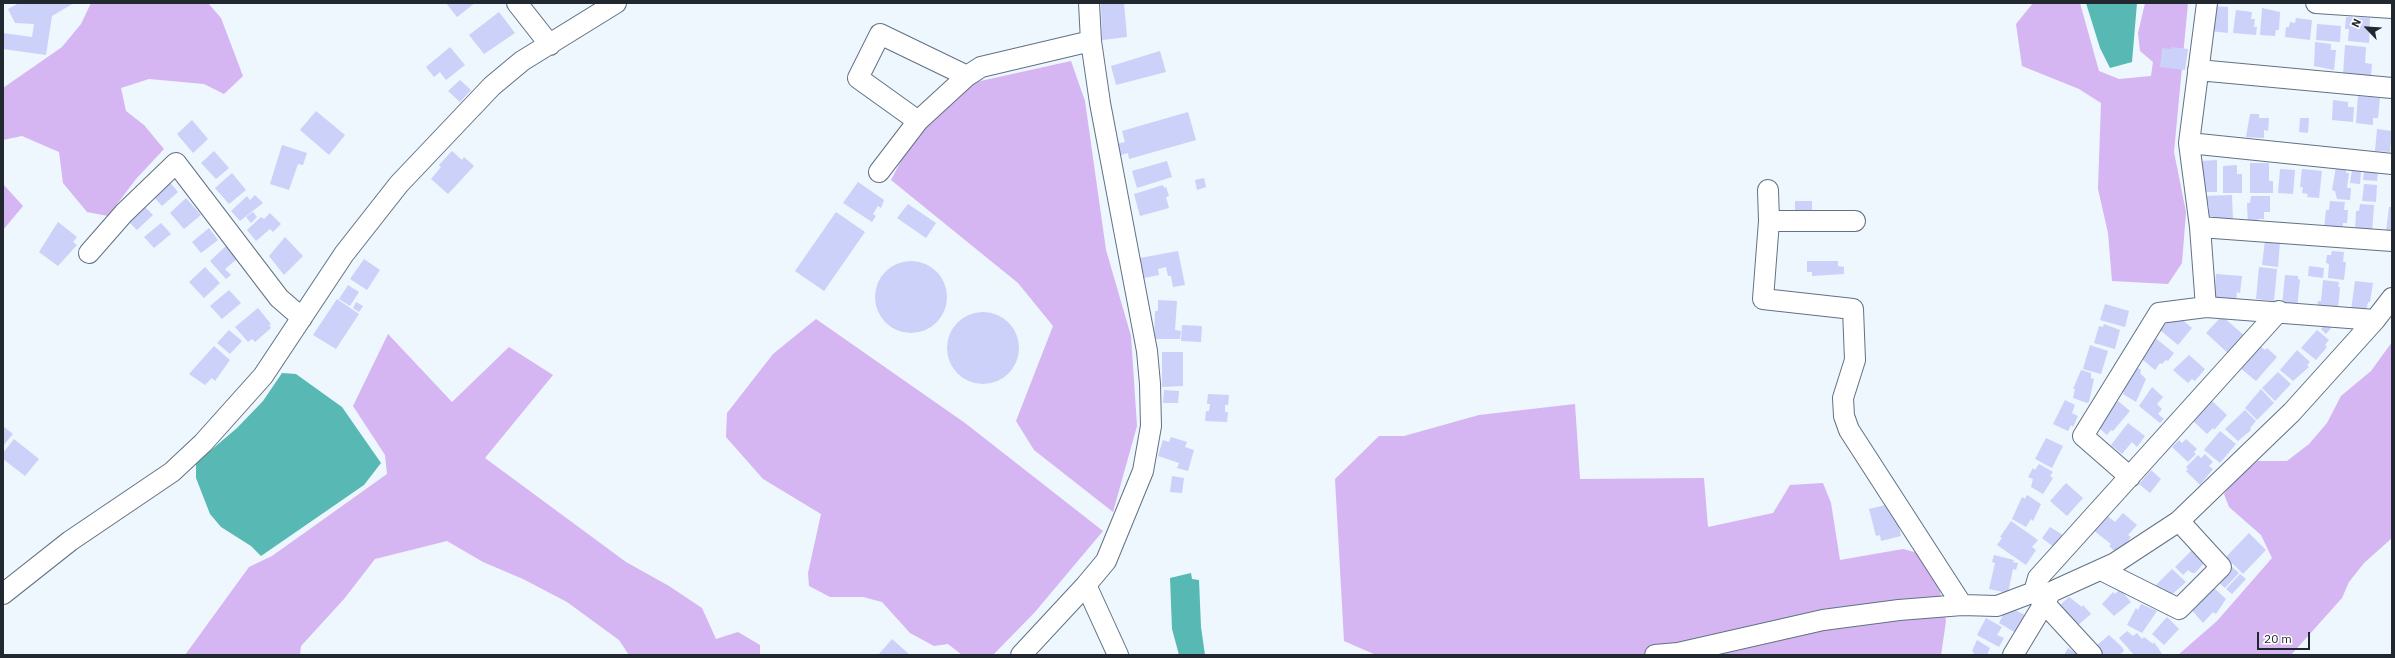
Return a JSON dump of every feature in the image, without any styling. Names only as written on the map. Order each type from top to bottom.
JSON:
[{"type":"street","points":[[517,3],[550,45]]},
{"type":"street","points":[[3,594],[70,541],[172,472],[203,443],[263,376],[344,254],[399,184],[492,86],[522,61],[616,3]]},
{"type":"street","points":[[1021,655],[1086,585],[1106,561],[1122,527],[1143,470],[1151,426],[1147,351],[1100,103],[1091,41],[1089,3]]},
{"type":"street","points":[[2206,307],[2200,227],[2189,143],[2207,3]]},
{"type":"street","points":[[2316,3],[2392,8]]},
{"type":"street","points":[[918,121],[858,78],[880,34],[967,76]]},
{"type":"street","points":[[879,172],[918,121],[967,76],[981,67],[1091,41]]},
{"type":"street","points":[[2198,70],[2392,88]]},
{"type":"street","points":[[2189,143],[2392,164]]},
{"type":"street","points":[[89,253],[124,213],[176,163],[279,298],[302,318]]},
{"type":"street","points":[[1768,190],[1769,221],[1763,299],[1854,309],[1855,360],[1843,398],[1844,416],[1850,430],[1962,605]]},
{"type":"street","points":[[1769,221],[1855,221]]},
{"type":"street","points":[[2200,227],[2392,241]]},
{"type":"street","points":[[1655,655],[1678,653],[1823,620],[1899,610],[1962,605],[1997,606],[2038,597],[2101,570],[2179,521],[2292,412],[2375,320],[2392,298]]},
{"type":"street","points":[[2130,477],[2083,436],[2159,313],[2206,307],[2279,311],[2375,320]]},
{"type":"street","points":[[2013,655],[2038,597],[2038,578],[2279,311]]},
{"type":"street","points":[[2101,570],[2179,609],[2221,567],[2179,521]]},
{"type":"street","points":[[1086,585],[1118,655]]},
{"type":"street","points":[[2038,597],[2092,655]]},
{"type":"shaded area","points":[[91,3],[208,3],[221,18],[243,76],[224,94],[204,84],[149,79],[121,88],[126,111],[144,125],[164,149],[136,179],[108,216],[87,212],[63,183],[59,152],[22,136],[3,140],[3,88],[62,47],[81,24]]},
{"type":"shaded area","points":[[2033,3],[2080,3],[2099,71],[2119,79],[2151,76],[2153,62],[2140,51],[2138,33],[2145,3],[2188,3],[2174,152],[2186,212],[2182,263],[2168,284],[2112,281],[2108,233],[2098,189],[2101,103],[2079,89],[2022,66],[2016,24]]},
{"type":"shaded area","points":[[2086,3],[2137,3],[2132,62],[2110,68],[2100,48]]},
{"type":"shaded area","points":[[1071,61],[1085,101],[1106,250],[1131,336],[1137,426],[1113,512],[1034,450],[1016,421],[1053,326],[1018,283],[891,180],[912,140],[976,82]]},
{"type":"shaded area","points":[[3,184],[23,206],[3,230]]},
{"type":"shaded area","points":[[816,319],[965,423],[1103,531],[1035,612],[993,655],[962,655],[948,644],[934,646],[910,633],[882,602],[863,597],[830,597],[809,586],[808,573],[821,514],[763,479],[726,437],[727,413],[773,354]]},
{"type":"shaded area","points":[[388,334],[452,402],[509,347],[553,375],[485,458],[626,562],[669,586],[702,608],[716,639],[738,632],[760,645],[760,655],[629,655],[619,640],[567,602],[523,579],[483,562],[447,541],[375,559],[344,599],[301,646],[300,655],[185,655],[249,567],[272,556],[387,474],[385,455],[353,406]]},
{"type":"shaded area","points":[[2392,342],[2392,538],[2364,563],[2349,582],[2342,598],[2291,655],[2178,655],[2217,621],[2272,558],[2261,535],[2229,507],[2224,494],[2239,475],[2258,461],[2287,461],[2309,444],[2327,423],[2341,396],[2371,371]]},
{"type":"shaded area","points":[[282,373],[296,374],[342,407],[381,463],[364,485],[261,556],[251,546],[221,527],[210,514],[196,478],[196,463],[237,428],[263,401]]},
{"type":"shaded area","points":[[1575,404],[1580,479],[1704,478],[1708,527],[1773,513],[1790,485],[1823,483],[1831,503],[1840,560],[1903,549],[1918,553],[1937,576],[1946,621],[1941,655],[1376,655],[1344,641],[1335,479],[1379,436],[1404,436],[1479,415]]},
{"type":"shaded area","points":[[1191,573],[1192,579],[1199,580],[1201,627],[1205,655],[1179,655],[1172,629],[1170,578]]},
{"type":"building","points":[[19,3],[74,3],[52,16],[46,55],[3,49],[3,33],[32,37],[34,24],[15,23],[8,9]]},
{"type":"building","points":[[446,3],[475,3],[457,17]]},
{"type":"building","points":[[1101,3],[1124,3],[1127,37],[1102,40]]},
{"type":"building","points":[[2214,6],[2228,7],[2228,33],[2211,31]]},
{"type":"building","points":[[2262,8],[2280,12],[2279,30],[2276,30],[2275,36],[2260,35]]},
{"type":"building","points":[[2236,10],[2252,12],[2251,19],[2255,19],[2254,27],[2257,27],[2256,35],[2233,33]]},
{"type":"building","points":[[499,12],[515,33],[484,54],[469,35]]},
{"type":"building","points":[[2346,17],[2370,18],[2369,43],[2348,41],[2349,29],[2345,29]]},
{"type":"building","points":[[2296,18],[2312,20],[2310,40],[2285,37],[2286,27],[2289,27],[2290,22],[2295,23]]},
{"type":"building","points":[[2317,24],[2341,26],[2340,42],[2316,40]]},
{"type":"building","points":[[2315,42],[2331,44],[2331,50],[2336,50],[2334,70],[2314,66]]},
{"type":"building","points":[[2345,45],[2366,47],[2365,63],[2372,64],[2371,77],[2343,75]]},
{"type":"building","points":[[450,47],[465,65],[446,80],[440,72],[434,77],[426,67]]},
{"type":"building","points":[[2171,47],[2188,49],[2185,70],[2160,67],[2162,48],[2171,49]]},
{"type":"building","points":[[1160,51],[1166,72],[1116,85],[1111,66]]},
{"type":"building","points":[[460,80],[471,90],[460,102],[448,91]]},
{"type":"building","points":[[2358,96],[2380,98],[2378,118],[2373,118],[2373,125],[2356,123]]},
{"type":"building","points":[[2333,100],[2348,102],[2348,107],[2354,107],[2353,122],[2332,120]]},
{"type":"building","points":[[316,111],[345,135],[329,155],[300,130]]},
{"type":"building","points":[[1188,112],[1196,140],[1129,159],[1128,153],[1121,155],[1117,144],[1125,142],[1122,131]]},
{"type":"building","points":[[2250,114],[2259,114],[2259,118],[2269,118],[2268,131],[2264,130],[2264,138],[2246,137]]},
{"type":"building","points":[[2300,118],[2309,118],[2308,133],[2299,132]]},
{"type":"building","points":[[192,120],[208,139],[193,153],[177,134]]},
{"type":"building","points":[[2377,129],[2392,131],[2390,152],[2375,151]]},
{"type":"building","points":[[282,145],[307,153],[303,165],[298,164],[289,190],[270,184]]},
{"type":"building","points":[[214,151],[229,168],[216,179],[201,163]]},
{"type":"building","points":[[452,151],[462,160],[464,157],[474,166],[448,194],[431,179],[441,167],[439,165]]},
{"type":"building","points":[[2217,160],[2217,192],[2203,192],[2203,171],[2200,171],[2200,161]]},
{"type":"building","points":[[1167,161],[1172,177],[1137,188],[1132,171]]},
{"type":"building","points":[[2250,163],[2269,163],[2269,181],[2273,181],[2273,193],[2250,193]]},
{"type":"building","points":[[2237,165],[2237,174],[2242,174],[2242,193],[2223,193],[2223,166]]},
{"type":"building","points":[[2336,167],[2346,168],[2346,173],[2349,173],[2347,188],[2351,188],[2350,200],[2337,199],[2335,191],[2332,190]]},
{"type":"building","points":[[2280,169],[2295,170],[2293,194],[2278,193]]},
{"type":"building","points":[[2302,169],[2322,171],[2319,198],[2307,197],[2308,194],[2302,193],[2303,187],[2300,187]]},
{"type":"building","points":[[2352,170],[2361,171],[2360,184],[2350,183]]},
{"type":"building","points":[[2364,171],[2378,172],[2377,181],[2363,180]]},
{"type":"building","points":[[232,173],[246,190],[229,204],[215,188]]},
{"type":"building","points":[[1204,178],[1206,187],[1197,190],[1195,180]]},
{"type":"building","points":[[169,181],[178,192],[162,206],[152,195]]},
{"type":"building","points":[[858,182],[884,200],[881,208],[878,206],[873,214],[876,216],[872,222],[843,203]]},
{"type":"building","points":[[2364,184],[2377,185],[2376,202],[2362,201]]},
{"type":"building","points":[[1163,185],[1164,188],[1166,187],[1169,196],[1166,197],[1169,208],[1140,216],[1134,194]]},
{"type":"building","points":[[255,195],[263,203],[240,221],[231,211],[247,196],[250,200]]},
{"type":"building","points":[[2232,195],[2233,222],[2213,223],[2213,216],[2209,216],[2209,205],[2204,205],[2204,196]]},
{"type":"building","points":[[2251,196],[2270,196],[2270,212],[2264,212],[2264,219],[2258,219],[2259,226],[2248,226],[2247,203],[2250,203]]},
{"type":"building","points":[[186,198],[201,215],[184,229],[170,213]]},
{"type":"building","points":[[1795,201],[1812,201],[1812,212],[1795,213]]},
{"type":"building","points":[[2330,201],[2345,202],[2344,210],[2348,210],[2347,223],[2343,223],[2342,231],[2324,229],[2326,210],[2329,210]]},
{"type":"building","points":[[908,204],[936,223],[926,238],[897,218]]},
{"type":"building","points":[[2360,204],[2374,205],[2372,233],[2355,232],[2356,211],[2359,211]]},
{"type":"building","points":[[143,205],[153,215],[137,230],[127,220]]},
{"type":"building","points":[[2389,207],[2392,207],[2392,232],[2386,232]]},
{"type":"building","points":[[253,212],[257,217],[251,223],[246,217]]},
{"type":"building","points":[[836,212],[865,232],[824,291],[795,271]]},
{"type":"building","points":[[270,213],[281,224],[273,232],[270,229],[256,241],[247,230],[261,217],[264,219]]},
{"type":"building","points":[[58,222],[77,237],[73,242],[77,245],[58,266],[39,252]]},
{"type":"building","points":[[161,223],[171,234],[154,248],[144,237]]},
{"type":"building","points":[[209,228],[218,240],[201,253],[192,242]]},
{"type":"building","points":[[285,237],[303,256],[284,275],[269,256]]},
{"type":"building","points":[[2265,240],[2280,242],[2278,267],[2262,265]]},
{"type":"building","points":[[226,246],[237,259],[225,269],[231,275],[226,279],[210,261]]},
{"type":"building","points":[[1178,251],[1185,285],[1173,287],[1171,276],[1168,276],[1166,267],[1158,269],[1159,275],[1144,278],[1140,258]]},
{"type":"building","points":[[2332,251],[2344,252],[2343,262],[2346,262],[2344,280],[2328,278],[2329,264],[2326,263],[2327,255],[2331,255]]},
{"type":"building","points":[[364,259],[380,270],[367,290],[350,279]]},
{"type":"building","points":[[911,261],[925,264],[937,271],[944,283],[947,297],[944,311],[937,323],[925,330],[911,333],[897,330],[885,323],[878,311],[875,297],[878,283],[885,271],[897,264]]},
{"type":"building","points":[[1807,261],[1838,261],[1838,266],[1844,267],[1844,274],[1812,276],[1812,272],[1807,272]]},
{"type":"building","points":[[2309,266],[2324,268],[2323,278],[2308,276]]},
{"type":"building","points":[[205,267],[220,283],[204,298],[189,282]]},
{"type":"building","points":[[2259,267],[2277,269],[2274,301],[2256,299]]},
{"type":"building","points":[[2216,274],[2242,276],[2240,293],[2237,292],[2236,302],[2214,300]]},
{"type":"building","points":[[2285,275],[2298,276],[2298,279],[2300,280],[2297,308],[2282,306]]},
{"type":"building","points":[[2323,280],[2339,282],[2338,309],[2317,307],[2318,301],[2321,301]]},
{"type":"building","points":[[2355,281],[2373,283],[2370,302],[2368,302],[2366,312],[2351,310]]},
{"type":"building","points":[[348,285],[359,292],[350,306],[339,299]]},
{"type":"building","points":[[229,290],[241,303],[222,319],[210,306]]},
{"type":"building","points":[[337,299],[359,314],[336,349],[313,335]]},
{"type":"building","points":[[1158,300],[1177,301],[1175,330],[1181,331],[1180,339],[1154,339],[1155,311],[1158,311]]},
{"type":"building","points":[[356,302],[363,306],[359,312],[353,308]]},
{"type":"building","points":[[2105,304],[2129,311],[2125,327],[2100,320]]},
{"type":"building","points":[[258,308],[271,324],[269,325],[271,328],[255,342],[252,339],[248,342],[235,327]]},
{"type":"building","points":[[983,312],[997,315],[1009,322],[1016,334],[1019,348],[1016,362],[1009,374],[997,381],[983,384],[969,381],[957,374],[950,362],[947,348],[950,334],[957,322],[969,315]]},
{"type":"building","points":[[2222,316],[2246,337],[2230,355],[2206,333]]},
{"type":"building","points":[[2180,318],[2192,328],[2178,345],[2160,330],[2168,321],[2170,322],[2172,319],[2176,322]]},
{"type":"building","points":[[2326,323],[2331,328],[2326,334],[2321,329]]},
{"type":"building","points":[[2104,324],[2120,330],[2115,349],[2094,343],[2099,326],[2103,327]]},
{"type":"building","points":[[1182,325],[1202,326],[1201,342],[1181,341]]},
{"type":"building","points":[[229,330],[242,341],[230,354],[217,343]]},
{"type":"building","points":[[2317,330],[2329,340],[2325,345],[2327,347],[2316,360],[2301,348]]},
{"type":"building","points":[[2154,337],[2174,353],[2168,361],[2166,360],[2162,364],[2160,363],[2155,370],[2142,359]]},
{"type":"building","points":[[2090,345],[2108,351],[2101,374],[2083,369]]},
{"type":"building","points":[[214,346],[230,360],[215,381],[212,378],[205,385],[189,374]]},
{"type":"building","points":[[2260,346],[2265,350],[2267,348],[2277,357],[2256,381],[2240,368]]},
{"type":"building","points":[[2297,350],[2310,362],[2307,365],[2309,367],[2293,381],[2280,370]]},
{"type":"building","points":[[1162,352],[1183,352],[1183,386],[1162,387]]},
{"type":"building","points":[[2189,355],[2205,369],[2195,381],[2192,379],[2188,383],[2173,370]]},
{"type":"building","points":[[2135,366],[2141,370],[2140,373],[2146,379],[2136,402],[2123,394],[2124,392],[2122,391]]},
{"type":"building","points":[[2081,370],[2091,373],[2091,378],[2094,379],[2089,402],[2087,403],[2073,398],[2075,389],[2073,389]]},
{"type":"building","points":[[2278,372],[2291,384],[2275,401],[2262,388]]},
{"type":"building","points":[[2152,387],[2163,397],[2157,404],[2162,409],[2158,414],[2164,419],[2160,423],[2139,406]]},
{"type":"building","points":[[2261,389],[2274,403],[2257,420],[2245,408]]},
{"type":"building","points":[[1164,390],[1179,391],[1178,403],[1163,403]]},
{"type":"building","points":[[1208,394],[1229,395],[1228,405],[1225,405],[1225,412],[1228,412],[1227,422],[1205,421],[1206,411],[1209,411],[1210,404],[1207,404]]},
{"type":"building","points":[[2210,399],[2227,415],[2214,430],[2213,428],[2207,434],[2192,420]]},
{"type":"building","points":[[2065,400],[2075,405],[2072,413],[2078,416],[2073,427],[2071,425],[2068,431],[2053,424]]},
{"type":"building","points":[[2118,401],[2130,411],[2113,431],[2111,430],[2107,435],[2099,428],[2102,425],[2100,424]]},
{"type":"building","points":[[2245,410],[2256,421],[2250,428],[2251,430],[2238,441],[2225,429]]},
{"type":"building","points":[[2128,423],[2145,436],[2137,447],[2132,442],[2122,454],[2111,445]]},
{"type":"building","points":[[3,426],[13,434],[3,446]]},
{"type":"building","points":[[2220,431],[2236,444],[2220,463],[2204,450]]},
{"type":"building","points":[[1171,437],[1187,442],[1185,447],[1194,450],[1188,471],[1177,468],[1179,463],[1158,456],[1163,440],[1169,442]]},
{"type":"building","points":[[2046,438],[2063,446],[2052,468],[2035,459]]},
{"type":"building","points":[[14,439],[39,459],[25,476],[3,459],[3,453]]},
{"type":"building","points":[[2186,439],[2197,449],[2194,452],[2196,454],[2188,462],[2172,447],[2179,440],[2182,443]]},
{"type":"building","points":[[2205,454],[2213,462],[2209,466],[2213,469],[2200,485],[2186,471],[2188,469],[2186,467],[2198,455],[2201,458]]},
{"type":"building","points":[[2039,464],[2053,472],[2050,476],[2053,478],[2043,494],[2031,487],[2033,479],[2028,477],[2033,468],[2035,470]]},
{"type":"building","points":[[2151,470],[2161,479],[2150,493],[2139,484]]},
{"type":"building","points":[[1172,476],[1184,478],[1182,493],[1170,492]]},
{"type":"building","points":[[2066,483],[2083,498],[2067,516],[2050,501]]},
{"type":"building","points":[[2027,495],[2041,504],[2033,521],[2031,519],[2026,527],[2012,519],[2022,497],[2025,499]]},
{"type":"building","points":[[1890,504],[1897,517],[1901,536],[1881,541],[1880,535],[1876,536],[1869,509]]},
{"type":"building","points":[[2123,513],[2137,525],[2128,535],[2131,537],[2118,554],[2109,546],[2111,544],[2093,530],[2106,515],[2115,522]]},
{"type":"building","points":[[2011,521],[2038,540],[2032,547],[2036,550],[2026,565],[1997,545],[2002,538],[2000,537]]},
{"type":"building","points":[[2050,527],[2066,537],[2055,548],[2042,538]]},
{"type":"building","points":[[2249,533],[2266,550],[2243,574],[2226,557]]},
{"type":"building","points":[[2195,547],[2205,562],[2195,573],[2188,570],[2183,575],[2175,567]]},
{"type":"building","points":[[1994,555],[2014,560],[2013,562],[2018,563],[2016,570],[2013,569],[2008,593],[1989,589],[1995,563],[1992,562]]},
{"type":"building","points":[[2230,565],[2239,573],[2225,588],[2216,580]]},
{"type":"building","points":[[2172,569],[2186,582],[2168,598],[2153,588]]},
{"type":"building","points":[[2240,574],[2246,579],[2232,594],[2226,589]]},
{"type":"building","points":[[2212,586],[2226,599],[2216,614],[2213,612],[2203,623],[2190,608]]},
{"type":"building","points":[[2120,589],[2131,602],[2114,616],[2102,604],[2113,592],[2115,594]]},
{"type":"building","points":[[2069,597],[2082,607],[2083,605],[2091,614],[2078,625],[2060,605]]},
{"type":"building","points":[[2141,604],[2157,611],[2142,633],[2127,625],[2136,608],[2138,610]]},
{"type":"building","points":[[2013,609],[2025,615],[2016,633],[1999,623],[2004,613],[2007,614],[2009,610]]},
{"type":"building","points":[[2167,617],[2179,629],[2164,645],[2152,634]]},
{"type":"building","points":[[1986,618],[2002,627],[1997,635],[2004,638],[1999,647],[1977,635]]},
{"type":"building","points":[[2127,631],[2133,636],[2137,633],[2142,639],[2144,637],[2153,644],[2154,642],[2162,654],[2134,655],[2119,638]]},
{"type":"building","points":[[2109,635],[2122,647],[2124,651],[2119,655],[2104,655],[2096,646]]},
{"type":"building","points":[[892,639],[909,654],[878,655]]},
{"type":"building","points":[[1977,640],[1990,648],[1987,655],[1972,655],[1974,653],[1972,651]]},
{"type":"building","points":[[2068,648],[2078,654],[2064,655]]}]
